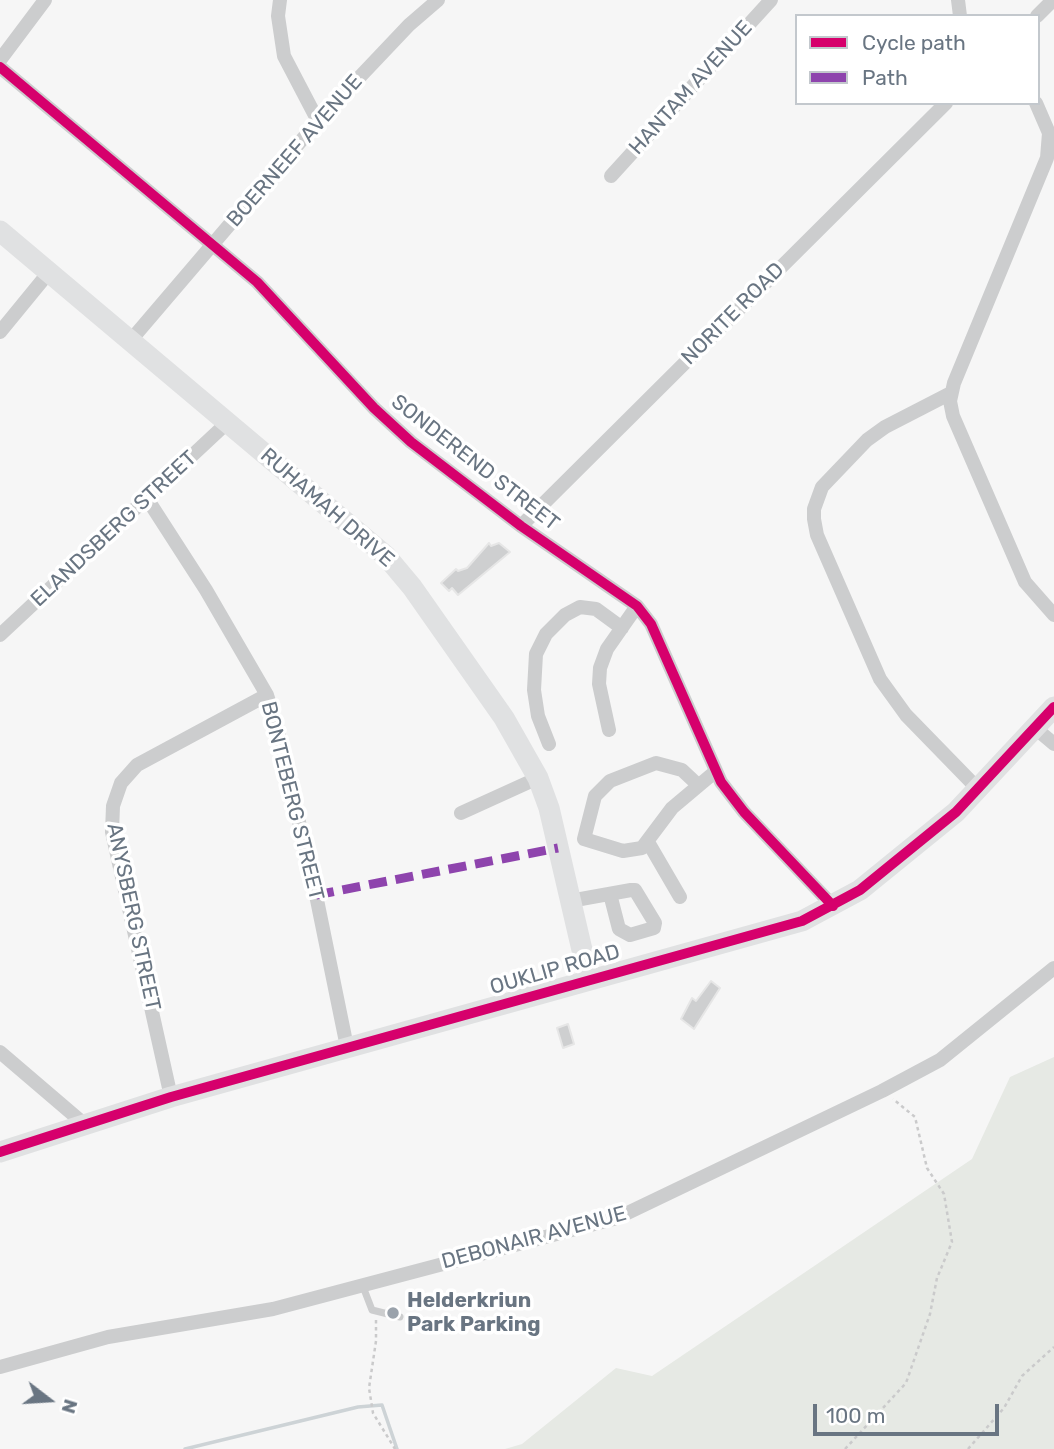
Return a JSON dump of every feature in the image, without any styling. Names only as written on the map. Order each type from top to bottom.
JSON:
[{"type":"street","points":[[0,60],[45,0]]},
{"type":"street","points":[[280,0],[279,26],[284,56],[317,121]]},
{"type":"street","name":"BOERNEEF AVENUE","points":[[131,340],[317,121],[409,24],[438,0]]},
{"type":"street","name":"HANTAM AVENUE","points":[[611,176],[771,0]]},
{"type":"street","points":[[1039,14],[1054,0]]},
{"type":"street","name":"SONDEREND STREET","points":[[0,67],[279,303],[383,416],[411,442],[521,526],[637,606],[651,624],[716,771],[744,812],[833,906]]},
{"type":"street","name":"NORITE ROAD","points":[[521,526],[944,105]]},
{"type":"street","points":[[1037,105],[1049,132],[1047,158],[951,393],[953,416],[1025,582],[1054,615]]},
{"type":"street","name":"RUHAMAH DRIVE","points":[[0,231],[386,555],[497,707],[538,778],[549,808],[589,981]]},
{"type":"street","points":[[0,332],[50,271]]},
{"type":"street","points":[[951,393],[867,440],[822,487],[814,509],[814,519],[817,535],[880,679],[906,715],[979,790]]},
{"type":"street","name":"ELANDSBERG STREET","points":[[0,635],[148,500],[228,422]]},
{"type":"street","name":"BONTEBERG STREET","points":[[148,500],[206,590],[267,695],[310,868],[347,1047]]},
{"type":"street","points":[[609,730],[599,677],[607,649],[637,606]]},
{"type":"street","points":[[549,744],[538,716],[534,690],[536,654],[546,634],[565,615],[580,607],[596,609],[622,628]]},
{"type":"street","name":"ANYSBERG STREET","points":[[171,1097],[112,832],[113,806],[121,783],[137,765],[267,695]]},
{"type":"street","name":"OUKLIP ROAD","points":[[0,1152],[83,1123],[171,1097],[786,926],[833,906],[886,870],[979,790],[1054,707]]},
{"type":"street","points":[[1035,728],[1054,744]]},
{"type":"street","points":[[698,785],[682,770],[656,763],[610,781],[601,788],[591,808],[584,839],[623,852],[642,848],[672,808],[716,771]]},
{"type":"street","points":[[461,813],[538,778]]},
{"type":"street","points":[[648,842],[680,897]]},
{"type":"street","points":[[570,901],[610,894]]},
{"type":"street","name":"DEBONAIR AVENUE","points":[[0,1367],[108,1337],[273,1309],[362,1283],[617,1219],[882,1091],[948,1054],[1054,968]]},
{"type":"street","points":[[0,1052],[83,1123]]},
{"type":"lane","points":[[362,1283],[372,1310],[400,1317]]},
{"type":"path","points":[[845,1449],[906,1383],[930,1314],[937,1278],[952,1242],[944,1194],[927,1168],[915,1117],[882,1091]]},
{"type":"path","points":[[372,1310],[376,1321],[369,1388],[373,1413],[395,1449]]},
{"type":"path","points":[[968,1449],[1004,1408],[1023,1376],[1054,1347]]},
{"type":"shaded area","points":[[1054,1057],[1054,1449],[505,1449],[522,1444],[616,1368],[652,1376],[972,1159],[1010,1077]]},
{"type":"building","points":[[489,543],[491,546],[499,543],[510,552],[458,595],[452,588],[449,591],[441,583],[456,569],[458,571],[467,568]]},
{"type":"building","points":[[711,981],[720,988],[694,1029],[681,1019],[692,998],[696,1001]]},
{"type":"building","points":[[568,1024],[574,1044],[563,1048],[557,1028]]},
{"type":"waterway","points":[[185,1449],[358,1407],[382,1405],[397,1449]]},
{"type":"marked path","points":[[316,895],[558,848]]},
{"type":"cycle path","points":[[0,67],[257,282],[374,408],[411,442],[521,526],[637,606],[651,624],[721,782],[744,812],[833,906]]},
{"type":"cycle path","points":[[0,1152],[171,1097],[802,921],[860,890],[956,812],[1054,707]]},
{"type":"place","name":"Helderkriun Park Parking","points":[[393,1313]]}]
